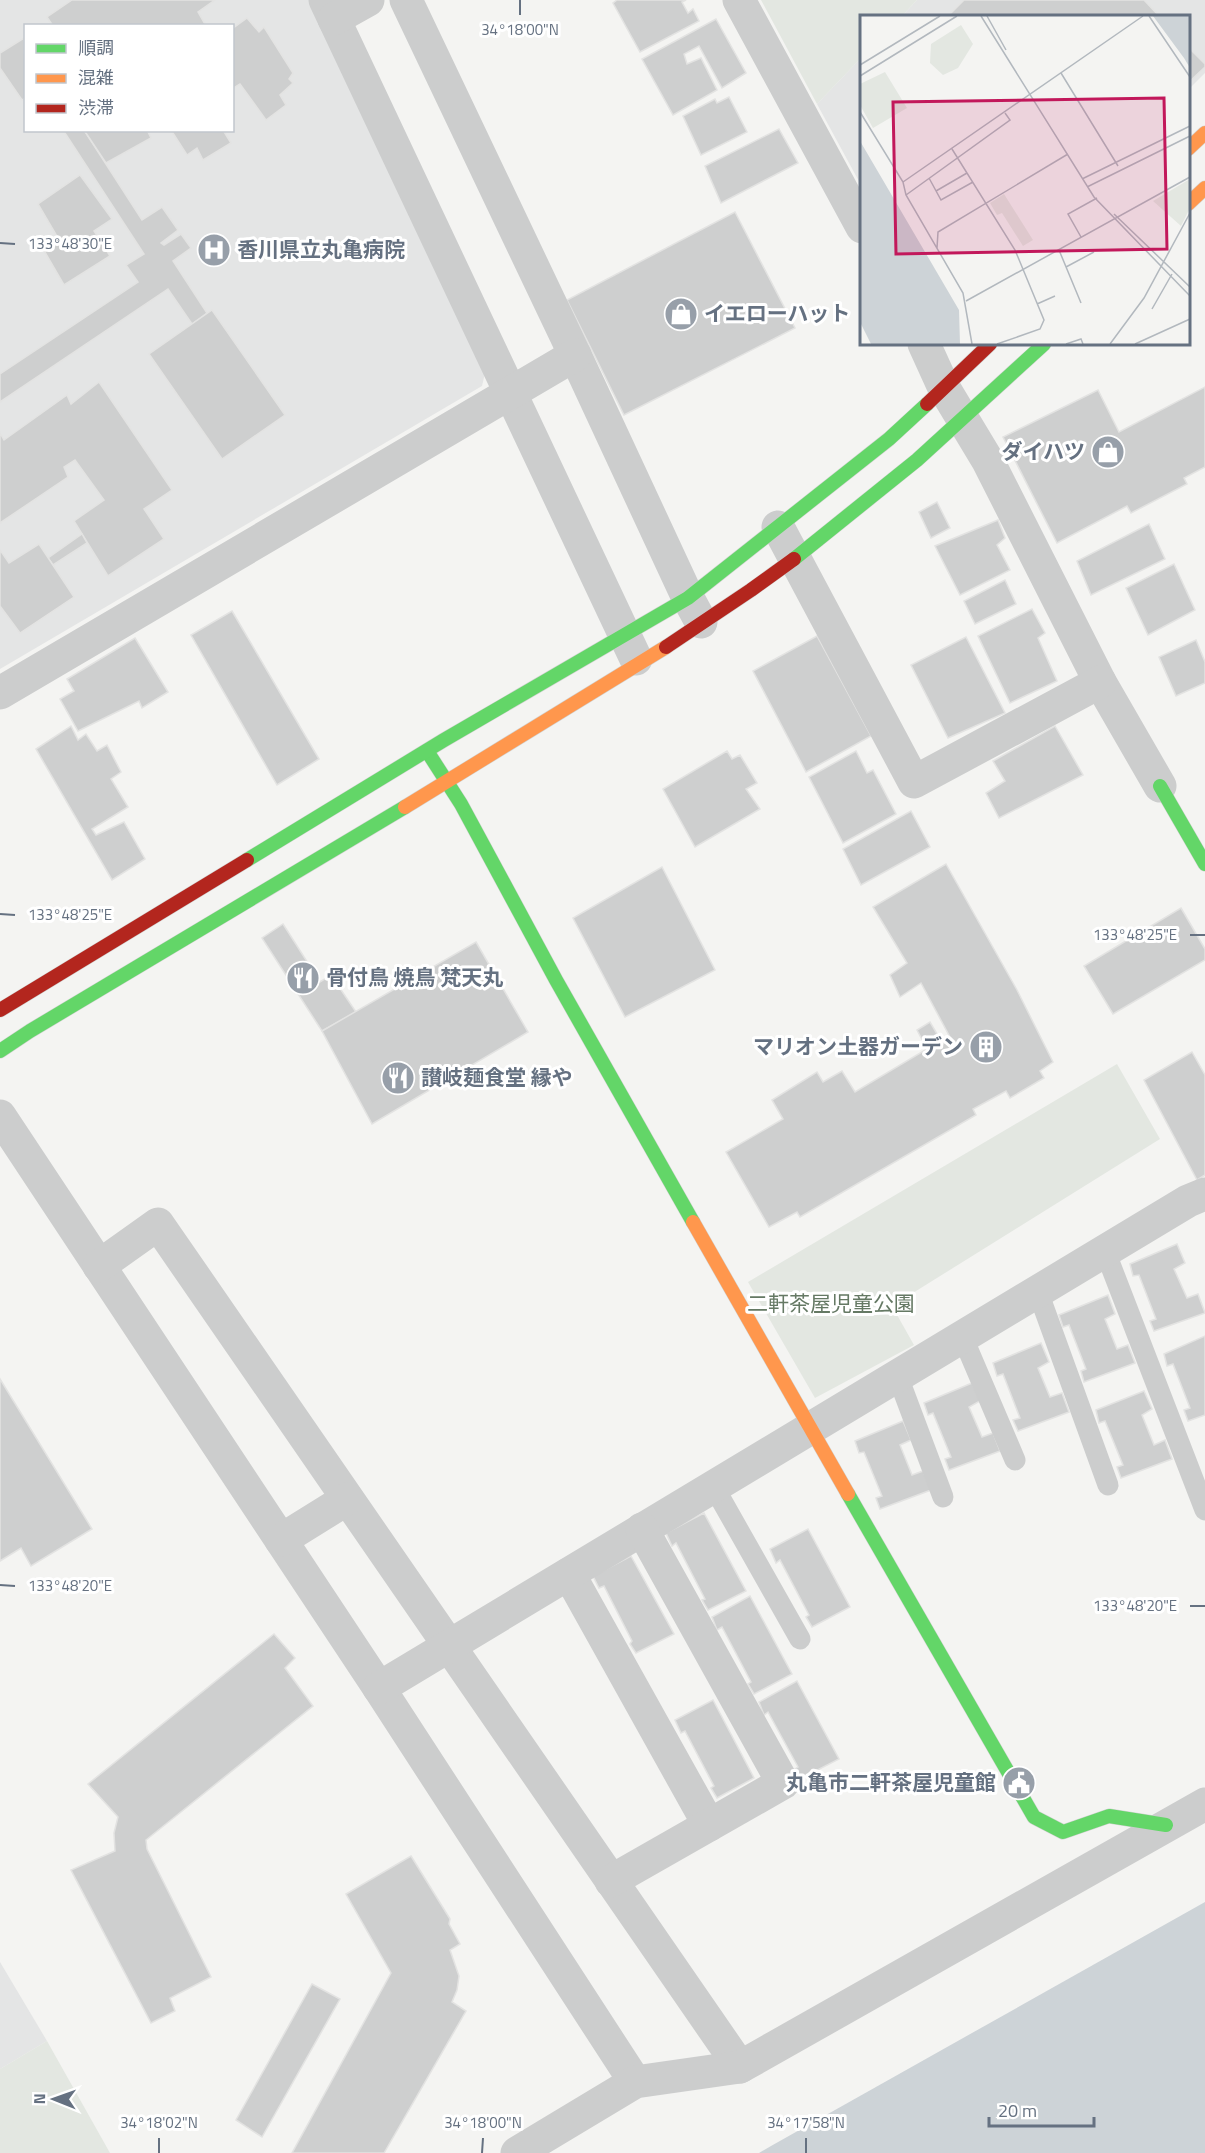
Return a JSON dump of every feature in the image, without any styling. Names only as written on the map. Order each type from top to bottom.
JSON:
[{"type":"street","points":[[368,0],[330,9],[632,649]]},
{"type":"street","points":[[406,0],[695,611]]},
{"type":"street","points":[[739,0],[860,225]]},
{"type":"street","points":[[1190,147],[1205,133]]},
{"type":"street","points":[[1190,202],[1205,188]]},
{"type":"street","points":[[924,345],[944,388],[988,461],[1100,682],[1204,859]]},
{"type":"street","points":[[0,1010],[427,751],[632,649],[695,611],[778,527],[889,439],[989,345]]},
{"type":"street","points":[[0,1051],[447,781],[632,649],[695,611],[795,558],[924,454],[962,418],[1000,387],[1043,345]]},
{"type":"street","points":[[0,693],[575,355]]},
{"type":"street","points":[[778,527],[915,782],[1100,682]]},
{"type":"street","points":[[427,751],[447,781],[556,980],[1034,1817],[1063,1832],[1109,1816],[1166,1825]]},
{"type":"street","points":[[0,1116],[379,1688],[635,2082]]},
{"type":"street","points":[[379,1688],[1188,1201],[1205,1194]]},
{"type":"street","points":[[99,1266],[158,1224],[740,2067]]},
{"type":"street","points":[[281,1540],[347,1499]]},
{"type":"street","points":[[611,1881],[783,1782],[642,1529]]},
{"type":"street","points":[[569,1574],[709,1825]]},
{"type":"street","points":[[517,2153],[635,2082],[740,2067],[1205,1804]]},
{"type":"lane","points":[[1105,1251],[1205,1510]]},
{"type":"lane","points":[[1038,1292],[1108,1485]]},
{"type":"lane","points":[[963,1338],[1015,1460]]},
{"type":"lane","points":[[898,1377],[943,1497]]},
{"type":"lane","points":[[714,1487],[800,1639]]},
{"type":"shaded area","name":"香川県立丸亀病院","points":[[0,0],[310,0],[486,369],[482,386],[0,669]]},
{"type":"shaded area","points":[[917,0],[1205,0],[1205,73],[1190,88],[1190,15],[903,15]]},
{"type":"shaded area","points":[[860,59],[860,183],[817,104]]},
{"type":"shaded area","points":[[1205,1902],[1205,2153],[759,2153],[771,2146]]},
{"type":"shaded area","points":[[0,1962],[47,2041],[0,2069]]},
{"type":"green space","points":[[761,0],[917,0],[903,15],[860,15],[860,59],[817,104]]},
{"type":"green space","name":"二軒茶屋児童公園","points":[[1117,1064],[1160,1139],[892,1306],[914,1345],[815,1398],[748,1282]]},
{"type":"green space","points":[[47,2041],[110,2153],[0,2153],[0,2069]]},
{"type":"building","points":[[72,0],[215,0],[198,12],[205,24],[52,24],[47,17]]},
{"type":"building","points":[[617,0],[686,0],[682,2],[688,13],[693,9],[699,21],[640,52],[613,3]]},
{"type":"building","points":[[964,0],[1144,0],[1158,15],[949,15]]},
{"type":"building","points":[[247,18],[259,32],[264,27],[293,73],[289,79],[293,83],[280,95],[286,105],[266,120],[240,84],[234,88],[234,28]]},
{"type":"building","points":[[716,19],[746,73],[722,88],[699,46],[684,54],[687,64],[701,58],[717,90],[673,115],[642,59]]},
{"type":"building","points":[[24,38],[24,99],[22,100],[0,68],[0,53]]},
{"type":"building","points":[[1190,49],[1205,64],[1205,67],[1190,81]]},
{"type":"building","points":[[729,97],[747,132],[701,155],[683,116],[715,99],[717,103]]},
{"type":"building","points":[[779,129],[798,163],[721,203],[705,166]]},
{"type":"building","points":[[64,132],[85,132],[142,220],[162,207],[178,230],[161,243],[164,245],[181,234],[191,248],[173,261],[207,313],[192,324],[168,289],[0,402],[0,374],[138,282],[126,265],[144,254]]},
{"type":"building","points":[[85,132],[148,132],[151,138],[106,163]]},
{"type":"building","points":[[172,132],[224,132],[231,143],[203,160],[197,148],[187,155]]},
{"type":"building","points":[[80,175],[112,219],[94,231],[110,256],[64,285],[42,247],[58,238],[38,204]]},
{"type":"building","name":"イエローハット","points":[[735,212],[795,328],[624,415],[567,300]]},
{"type":"building","points":[[212,310],[285,415],[222,459],[149,354]]},
{"type":"building","points":[[99,382],[172,490],[144,509],[164,539],[108,576],[74,521],[104,500],[75,460],[64,467],[68,477],[0,523],[0,433],[4,440],[67,395],[71,404]]},
{"type":"building","name":"ダイハツ","points":[[1205,387],[1205,467],[1184,478],[1187,484],[1131,513],[1127,506],[1057,543],[1003,437],[1098,390],[1119,432]]},
{"type":"building","points":[[937,502],[950,528],[931,538],[919,512]]},
{"type":"building","points":[[998,520],[1005,538],[997,545],[1010,570],[960,595],[935,546]]},
{"type":"building","points":[[1149,524],[1165,559],[1091,595],[1077,561]]},
{"type":"building","points":[[82,534],[87,543],[53,565],[48,558]]},
{"type":"building","points":[[39,544],[74,597],[20,633],[0,606],[0,550],[9,563]]},
{"type":"building","points":[[1174,564],[1195,610],[1148,635],[1126,588]]},
{"type":"building","points":[[1005,580],[1016,604],[975,624],[964,601]]},
{"type":"building","points":[[1032,609],[1045,633],[1038,638],[1057,681],[1010,703],[978,636]]},
{"type":"building","points":[[232,611],[319,759],[277,785],[191,635]]},
{"type":"building","points":[[817,636],[871,736],[806,772],[753,671]]},
{"type":"building","points":[[966,637],[1005,713],[948,738],[911,665]]},
{"type":"building","points":[[135,638],[168,692],[142,708],[139,701],[78,731],[60,699],[74,691],[67,679]]},
{"type":"building","points":[[1196,640],[1205,662],[1205,683],[1176,696],[1159,657]]},
{"type":"building","points":[[71,726],[78,740],[86,734],[97,751],[107,745],[121,772],[111,779],[128,807],[92,829],[96,835],[124,822],[145,859],[112,880],[36,749]]},
{"type":"building","points":[[1055,726],[1083,775],[999,818],[986,793],[1005,781],[993,761]]},
{"type":"building","points":[[727,751],[732,759],[740,755],[757,783],[746,789],[760,809],[695,847],[663,789]]},
{"type":"building","points":[[856,751],[867,773],[873,770],[896,814],[843,843],[809,777]]},
{"type":"building","points":[[911,811],[930,847],[861,885],[843,849]]},
{"type":"building","name":"マリオン土器ガーデン","points":[[946,864],[1017,990],[1053,1062],[1040,1071],[1044,1078],[1010,1098],[1006,1091],[973,1109],[976,1115],[800,1217],[797,1212],[769,1227],[726,1152],[783,1119],[772,1100],[817,1072],[823,1082],[842,1071],[855,1092],[927,1049],[917,1030],[930,1022],[943,1044],[951,1039],[921,983],[900,997],[890,975],[907,963],[873,907]]},
{"type":"building","points":[[662,867],[715,970],[625,1017],[573,918]]},
{"type":"building","points":[[1181,908],[1205,949],[1205,960],[1113,1014],[1084,966]]},
{"type":"building","name":"骨付鳥 焼鳥 梵天丸","points":[[283,924],[320,982],[331,975],[356,1012],[322,1031],[262,938]]},
{"type":"building","name":"讃岐麺食堂 縁や","points":[[476,942],[528,1032],[372,1124],[322,1031]]},
{"type":"building","points":[[1192,1052],[1205,1075],[1205,1175],[1197,1180],[1144,1080]]},
{"type":"building","points":[[1177,1244],[1185,1263],[1174,1269],[1187,1298],[1198,1294],[1205,1313],[1154,1331],[1150,1321],[1156,1319],[1139,1275],[1133,1276],[1130,1264]]},
{"type":"building","points":[[1108,1295],[1115,1314],[1105,1319],[1117,1349],[1128,1345],[1135,1363],[1084,1382],[1081,1371],[1086,1369],[1069,1325],[1063,1327],[1059,1315]]},
{"type":"building","points":[[1205,1336],[1205,1415],[1188,1421],[1184,1410],[1190,1408],[1173,1364],[1167,1366],[1164,1354]]},
{"type":"building","points":[[1041,1343],[1049,1362],[1038,1368],[1050,1397],[1062,1393],[1069,1412],[1018,1431],[1013,1420],[1020,1418],[1003,1374],[997,1376],[993,1363]]},
{"type":"building","points":[[0,1379],[92,1529],[31,1566],[21,1548],[0,1561]]},
{"type":"building","points":[[972,1383],[980,1401],[969,1407],[982,1437],[993,1433],[1000,1451],[949,1470],[945,1459],[951,1457],[933,1413],[928,1415],[924,1403]]},
{"type":"building","points":[[1144,1391],[1152,1409],[1142,1415],[1154,1445],[1165,1440],[1172,1459],[1121,1478],[1117,1467],[1123,1465],[1105,1421],[1099,1423],[1096,1410]]},
{"type":"building","points":[[903,1421],[911,1440],[900,1445],[912,1475],[923,1471],[931,1490],[880,1509],[876,1498],[882,1496],[864,1452],[859,1453],[855,1441]]},
{"type":"building","points":[[704,1513],[746,1591],[708,1610],[702,1600],[705,1599],[676,1543],[672,1546],[666,1533]]},
{"type":"building","points":[[808,1529],[850,1607],[812,1627],[806,1617],[809,1615],[780,1560],[776,1563],[770,1549]]},
{"type":"building","points":[[631,1556],[674,1634],[636,1653],[604,1586],[599,1588],[593,1576]]},
{"type":"building","points":[[750,1596],[792,1674],[754,1694],[748,1684],[751,1682],[722,1627],[717,1630],[712,1617]]},
{"type":"building","points":[[274,1634],[295,1658],[285,1668],[313,1706],[146,1840],[147,1849],[211,1977],[170,1998],[175,2011],[151,2023],[71,1870],[115,1851],[114,1833],[118,1817],[88,1784]]},
{"type":"building","points":[[797,1681],[839,1759],[800,1779],[795,1769],[798,1767],[768,1712],[764,1715],[759,1702]]},
{"type":"building","points":[[713,1700],[754,1778],[717,1798],[711,1788],[714,1786],[685,1731],[681,1733],[675,1720]]},
{"type":"building","points":[[411,1856],[450,1919],[449,1924],[460,1944],[450,1950],[459,1976],[452,2002],[466,2011],[384,2153],[292,2153],[391,1973],[346,1894]]},
{"type":"building","points":[[312,1984],[340,1999],[262,2137],[236,2120]]},
{"type":"traffic: fast","points":[[794,559],[917,460],[1043,345]]},
{"type":"traffic: fast","points":[[247,860],[444,740],[688,598],[889,439],[927,404]]},
{"type":"traffic: fast","points":[[427,751],[461,804],[556,980],[693,1222]]},
{"type":"traffic: fast","points":[[1160,786],[1205,864]]},
{"type":"traffic: fast","points":[[0,1051],[405,807]]},
{"type":"traffic: fast","points":[[848,1494],[1034,1817],[1063,1832],[1109,1816],[1166,1825]]},
{"type":"traffic: slow","points":[[1190,147],[1205,133]]},
{"type":"traffic: slow","points":[[1190,202],[1205,188]]},
{"type":"traffic: slow","points":[[405,807],[666,647]]},
{"type":"traffic: slow","points":[[693,1222],[848,1494]]},
{"type":"traffic: jam","points":[[927,404],[989,345]]},
{"type":"traffic: jam","points":[[666,647],[794,559]]},
{"type":"traffic: jam","points":[[0,1010],[247,860]]},
{"type":"place","name":"香川県立丸亀病院","points":[[214,250]]},
{"type":"place","name":"イエローハット","points":[[681,314]]},
{"type":"place","name":"ダイハツ","points":[[1108,452]]},
{"type":"place","name":"骨付鳥 焼鳥 梵天丸","points":[[303,978]]},
{"type":"place","name":"マリオン土器ガーデン","points":[[986,1047]]},
{"type":"place","name":"讃岐麺食堂 縁や","points":[[398,1078]]},
{"type":"place","name":"丸亀市二軒茶屋児童館","points":[[1019,1783]]}]
